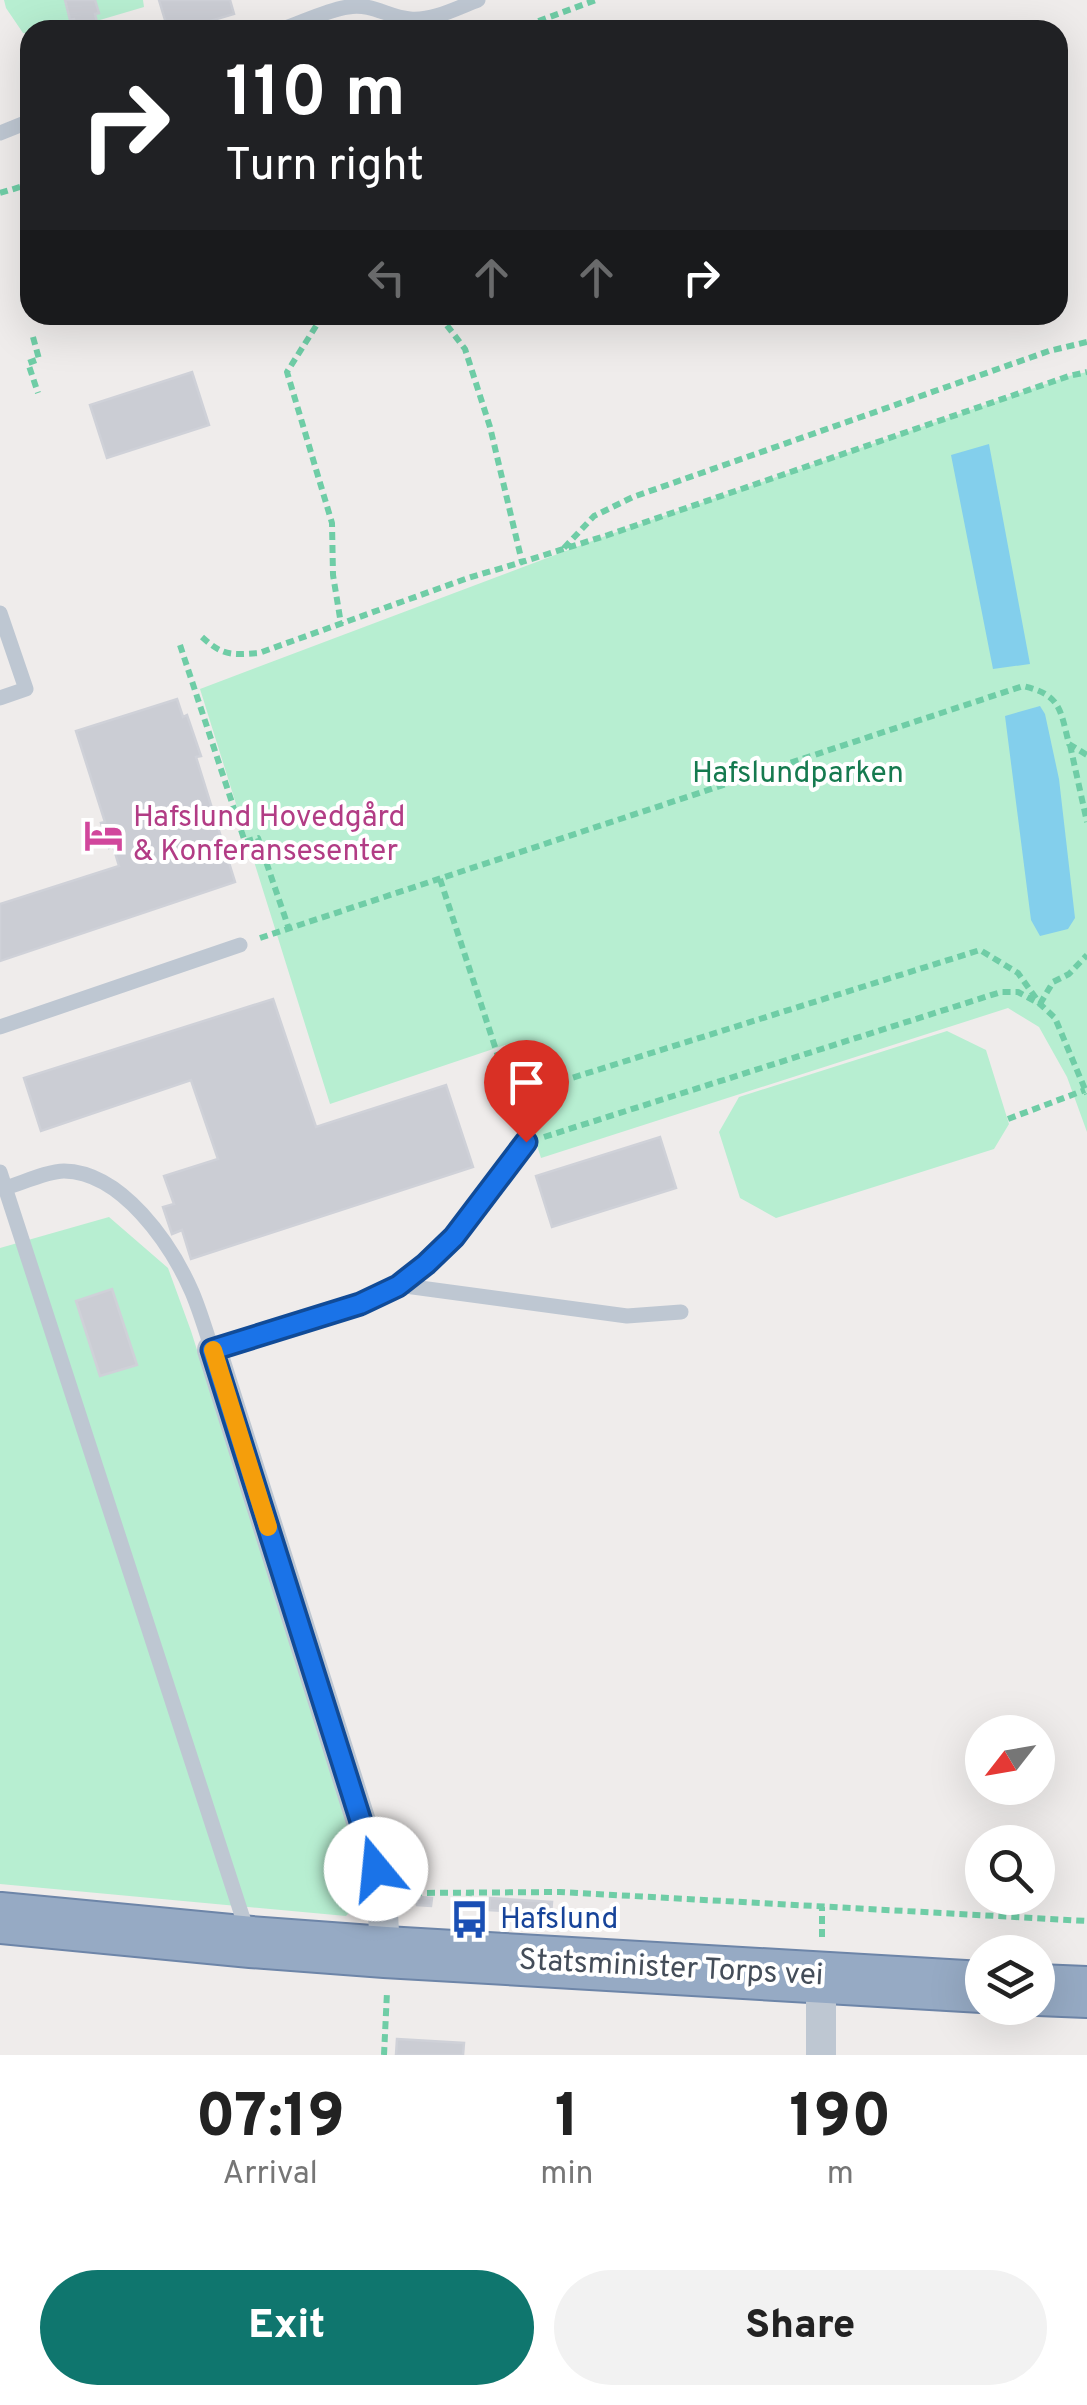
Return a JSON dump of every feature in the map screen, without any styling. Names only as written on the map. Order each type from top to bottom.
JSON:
[{"type":"highway","name":"Statsminister Torps vei","points":[[0,1918],[251,1942],[385,1967],[821,1978],[965,1986]]},
{"type":"highway","points":[[1055,1991],[1087,1992]]},
{"type":"street","points":[[212,1350],[382,1894],[385,1967]]},
{"type":"street","points":[[820,2055],[821,1978]]},
{"type":"lane","points":[[304,20],[346,3],[420,19],[478,0]]},
{"type":"lane","points":[[0,613],[26,690],[0,698]]},
{"type":"lane","points":[[0,1027],[246,943]]},
{"type":"lane","points":[[251,1942],[3,1180],[61,1170],[92,1175],[121,1194],[154,1228],[177,1260],[212,1350],[360,1304],[398,1286],[454,1237],[526,1142]]},
{"type":"lane","points":[[398,1286],[628,1316],[682,1312]]},
{"type":"path","points":[[541,20],[596,0]]},
{"type":"path","points":[[317,325],[287,372],[332,523],[341,624]]},
{"type":"path","points":[[447,325],[464,349],[490,427],[522,562]]},
{"type":"path","points":[[33,337],[39,359],[28,363],[38,393]]},
{"type":"path","points":[[563,549],[594,516],[633,497],[1087,342]]},
{"type":"path","points":[[202,638],[217,652],[259,653],[1087,372]]},
{"type":"path","points":[[180,645],[245,842],[258,838],[289,929]]},
{"type":"path","points":[[246,943],[1023,686],[1044,691],[1060,706],[1087,822]]},
{"type":"path","points":[[1069,744],[1087,755]]},
{"type":"path","points":[[440,879],[526,1142],[1001,992],[1018,992],[1056,1018],[1086,1092],[1008,1119]]},
{"type":"path","points":[[511,1097],[980,950],[1018,973],[1040,1004]]},
{"type":"path","points":[[1040,1004],[1052,982],[1068,974],[1087,956]]},
{"type":"path","points":[[468,1892],[468,1908]]},
{"type":"path","points":[[382,1894],[560,1892],[1087,1921]]},
{"type":"path","points":[[384,2055],[385,1967]]},
{"type":"green space","points":[[4,0],[143,0],[144,7],[100,20],[20,20],[20,29]]},
{"type":"green space","name":"Hafslundparken","points":[[1087,372],[1087,1132],[1067,1077],[1039,1027],[1008,1008],[541,1158],[505,1045],[330,1104],[200,689],[608,535]]},
{"type":"green space","points":[[947,1031],[986,1050],[1009,1124],[994,1149],[776,1218],[740,1198],[719,1132],[739,1097]]},
{"type":"green space","points":[[109,1217],[168,1268],[191,1331],[364,1874],[361,1899],[346,1916],[0,1884],[0,1248]]},
{"type":"water","points":[[989,444],[1030,664],[993,669],[951,455]]},
{"type":"water","points":[[1040,706],[1059,779],[1075,918],[1068,929],[1040,936],[1031,920],[1005,716]]},
{"type":"building","points":[[65,0],[95,0],[99,13],[95,14],[96,20],[70,20]]},
{"type":"building","points":[[159,0],[230,0],[234,14],[214,20],[165,20]]},
{"type":"building","points":[[192,372],[209,425],[107,458],[90,405]]},
{"type":"building","points":[[177,699],[183,717],[187,715],[201,756],[196,757],[235,882],[0,961],[0,904],[119,866],[101,823],[105,822],[76,731]]},
{"type":"building","points":[[273,999],[316,1127],[446,1085],[473,1167],[191,1259],[182,1230],[172,1234],[163,1207],[174,1204],[164,1176],[218,1159],[191,1080],[41,1131],[24,1078]]},
{"type":"building","points":[[660,1137],[676,1188],[552,1227],[536,1176]]},
{"type":"building","points":[[112,1289],[137,1365],[100,1376],[76,1301]]},
{"type":"building","points":[[418,1897],[432,1898],[431,1906],[417,1905]]},
{"type":"building","points":[[490,1898],[552,1902],[551,1914],[489,1910]]},
{"type":"building","points":[[397,2039],[464,2043],[463,2055],[396,2055]]},
{"type":"slow traffic","points":[[213,1350],[268,1527]]},
{"type":"place","name":"Hafslund Hovedgård & Konferansesenter","points":[[103,835]]},
{"type":"place","name":"Hafslund","points":[[470,1920]]},
{"type":"route","points":[[376,1869],[212,1350],[360,1304],[398,1286],[454,1237],[526,1142]]}]
